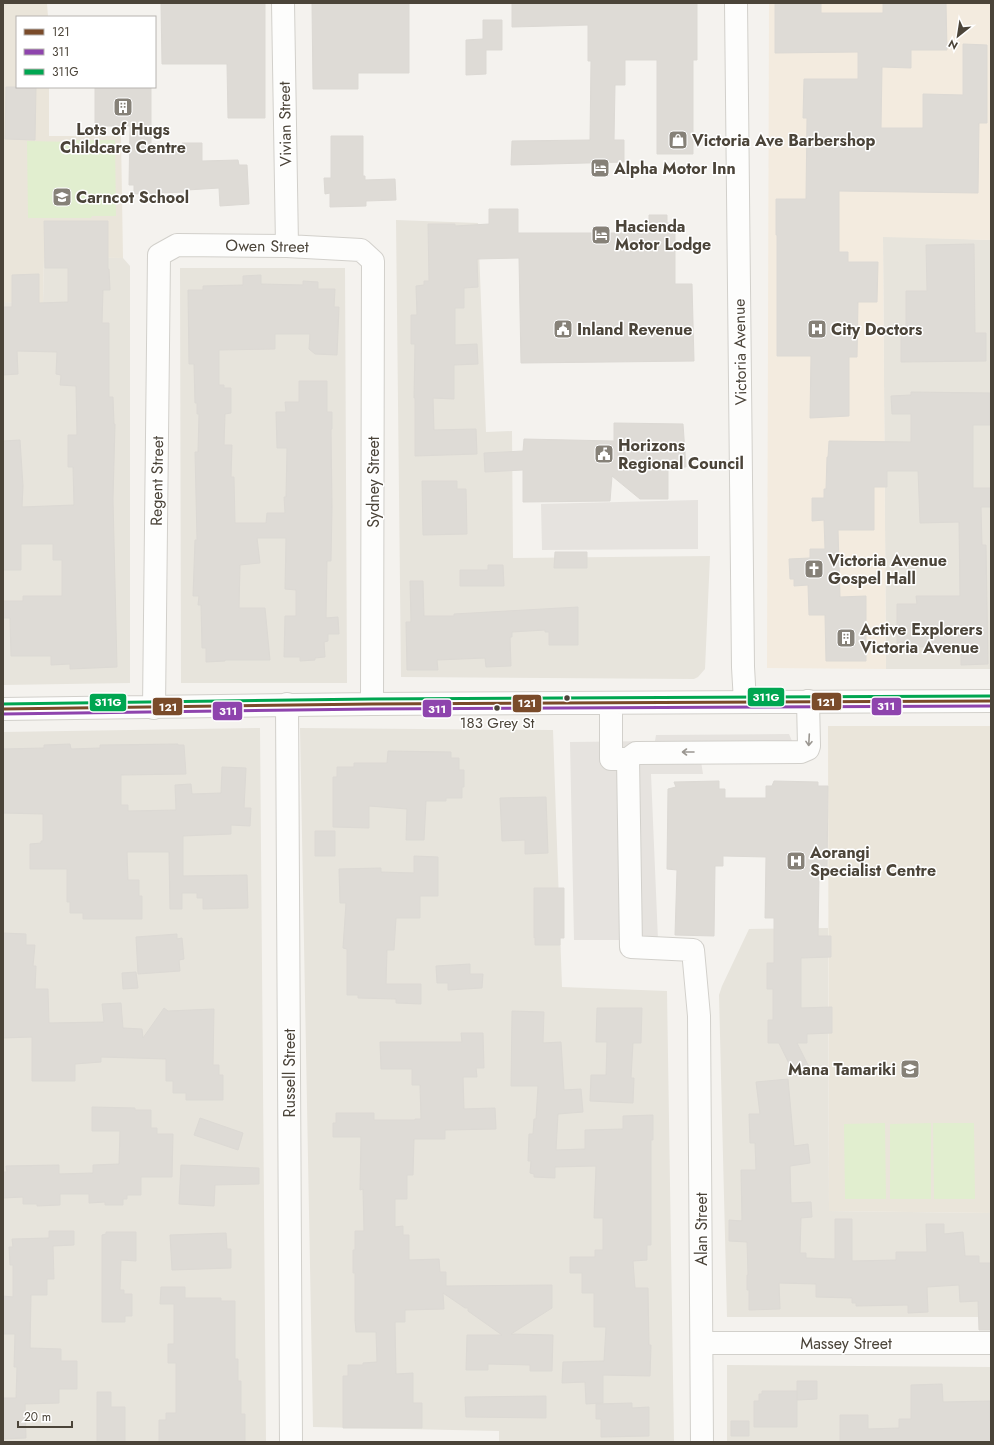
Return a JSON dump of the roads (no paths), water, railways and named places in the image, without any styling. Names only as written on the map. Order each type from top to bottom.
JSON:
[{"type":"street","name":"Vivian Street","points":[[283,3],[287,246]]},
{"type":"street","name":"Victoria Avenue","points":[[736,3],[743,667],[745,702]]},
{"type":"street","name":"Owen Street","points":[[159,255],[177,245],[287,246],[361,250],[373,261]]},
{"type":"street","name":"Regent Street","points":[[154,708],[159,255]]},
{"type":"street","name":"Sydney Street","points":[[372,704],[373,261]]},
{"type":"street","points":[[611,703],[611,759],[628,759],[636,753],[801,752],[808,749],[809,746],[808,701]]},
{"type":"street","points":[[3,709],[154,708],[287,704],[991,701]]},
{"type":"street","name":"Russell Street","points":[[287,704],[291,1442]]},
{"type":"street","name":"Alan Street","points":[[628,759],[631,947],[694,950],[699,1016],[702,1442]]},
{"type":"street","name":"Massey Street","points":[[702,1343],[991,1343]]},
{"type":"place","name":"Lots of Hugs Childcare Centre","points":[[123,107]]},
{"type":"place","name":"Victoria Ave Barbershop","points":[[678,140]]},
{"type":"place","name":"Alpha Motor Inn","points":[[600,168]]},
{"type":"place","name":"Carncot School","points":[[62,197]]},
{"type":"place","name":"Hacienda Motor Lodge","points":[[601,235]]},
{"type":"place","name":"Inland Revenue","points":[[563,329]]},
{"type":"place","name":"City Doctors","points":[[817,329]]},
{"type":"place","name":"Horizons Regional Council","points":[[604,454]]},
{"type":"place","name":"Victoria Avenue Gospel Hall","points":[[814,569]]},
{"type":"place","name":"Active Explorers Victoria Avenue","points":[[846,638]]},
{"type":"place","name":"183 Grey St","points":[[497,708]]},
{"type":"place","name":"Aorangi Specialist Centre","points":[[796,861]]},
{"type":"place","name":"Mana Tamariki","points":[[910,1069]]}]
